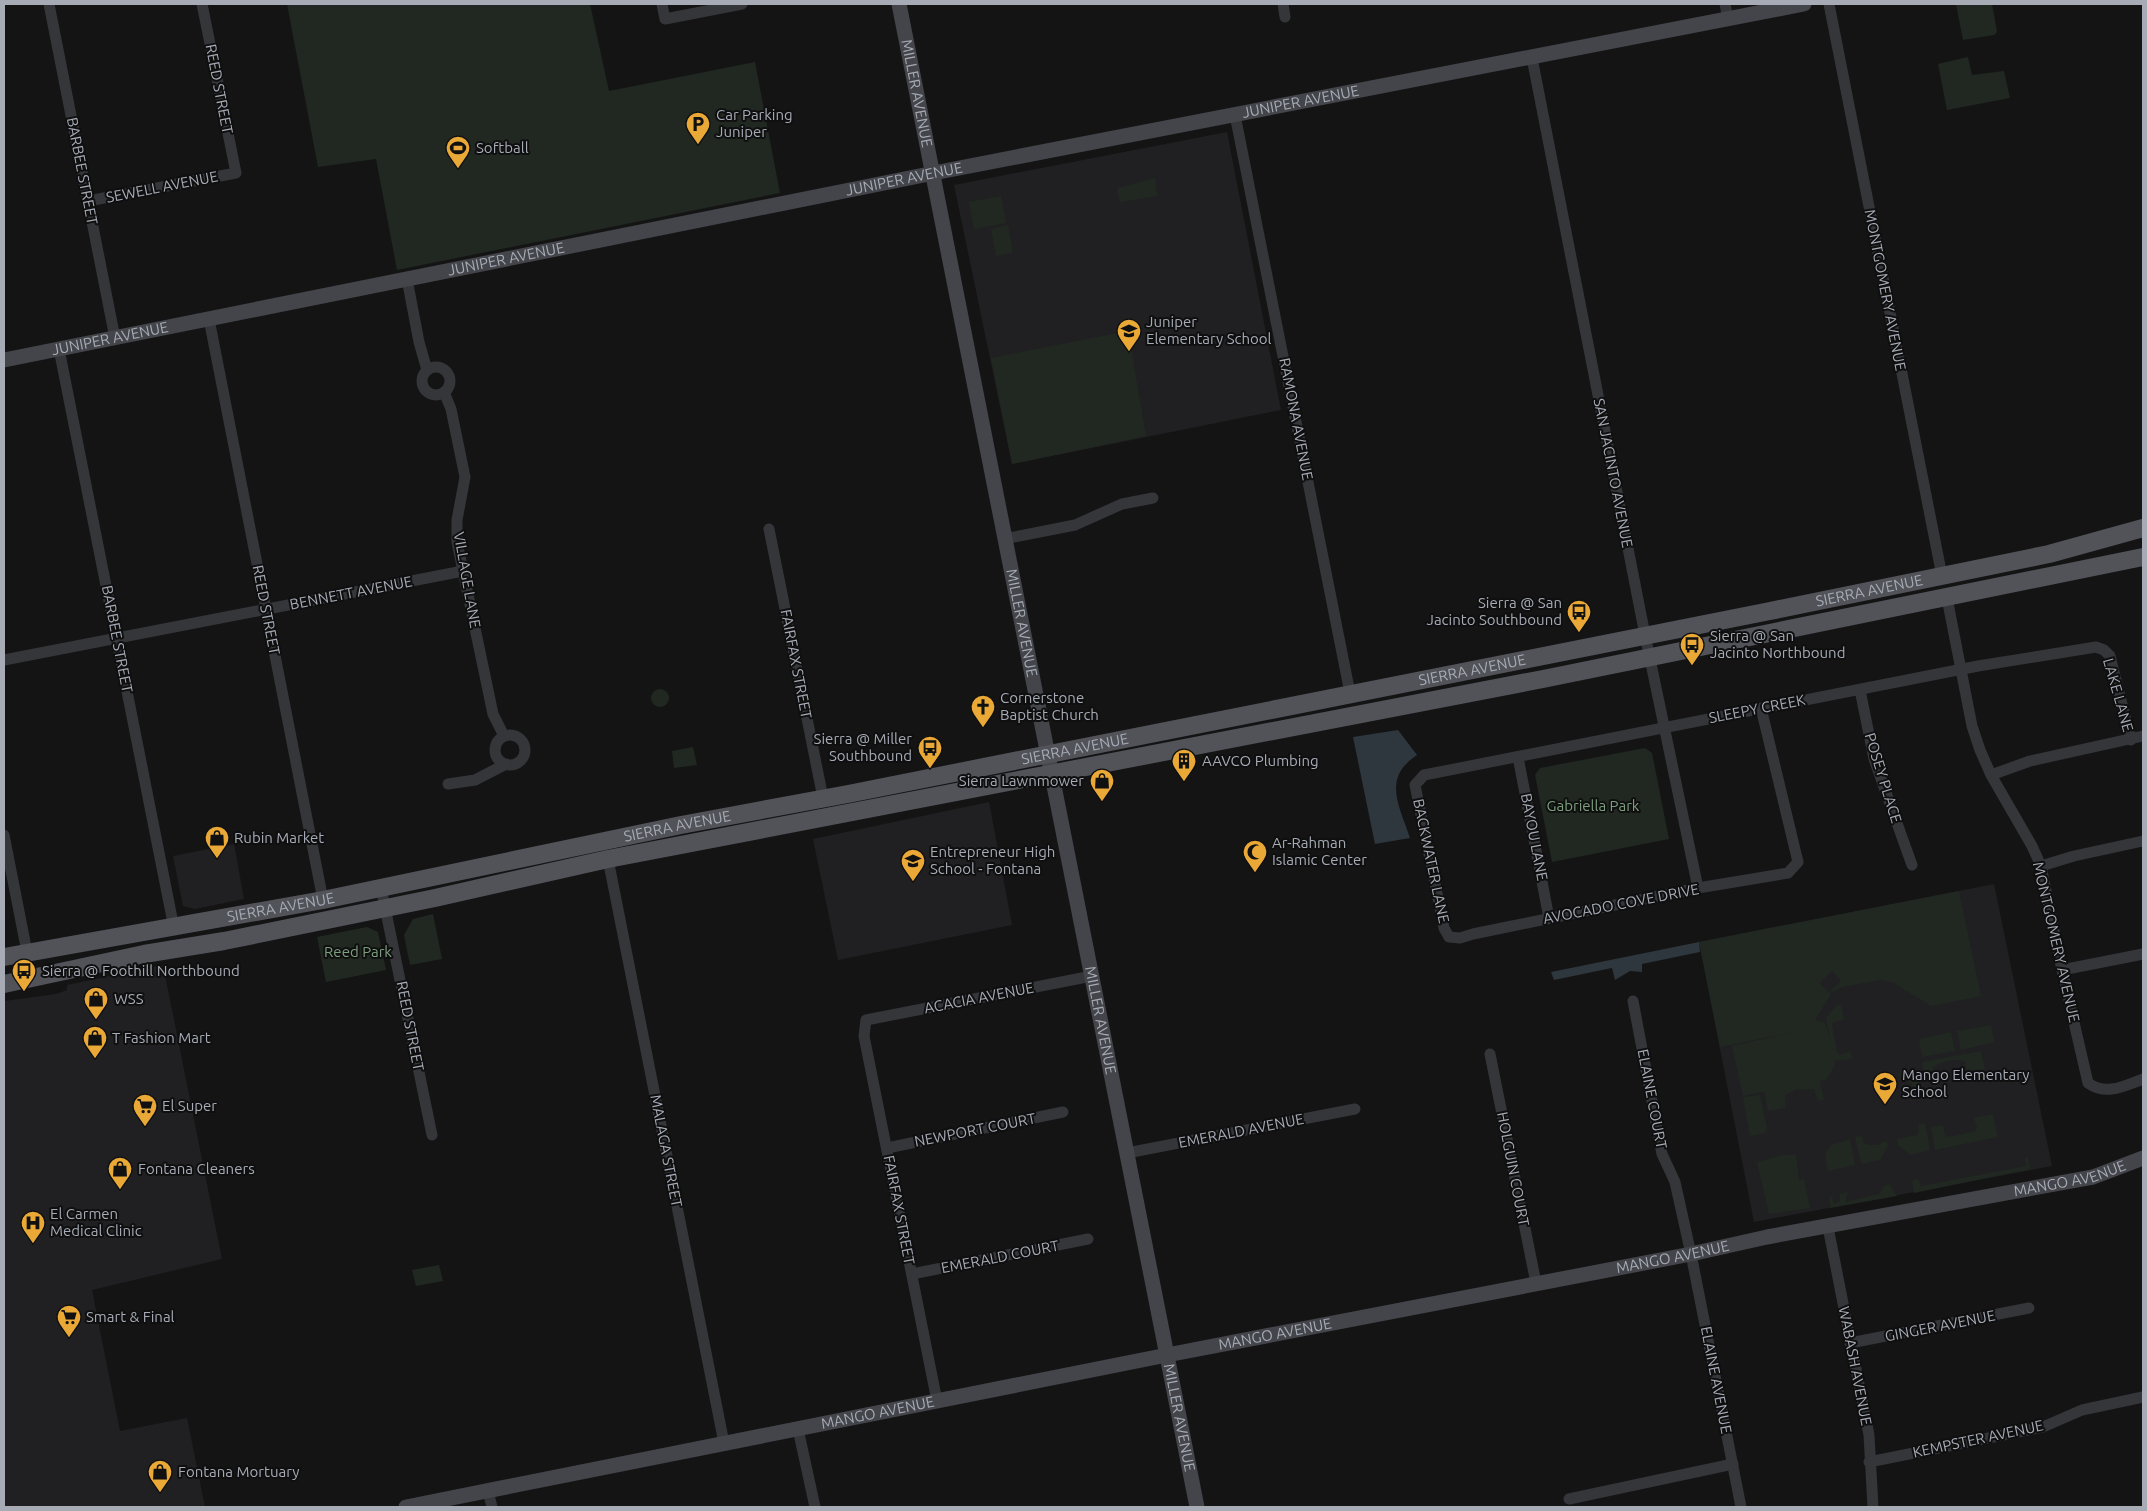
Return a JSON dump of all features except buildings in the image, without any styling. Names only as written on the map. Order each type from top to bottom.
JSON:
[{"type":"main road","name":"SIERRA AVENUE","points":[[4,957],[323,900],[484,868],[614,838],[1048,754],[1942,576],[2049,554],[2143,528]]},
{"type":"main road","name":"SIERRA AVENUE","points":[[4,984],[144,954],[224,941],[386,908],[608,860],[1650,657],[2143,558]]},
{"type":"street","name":"BARBEE STREET","points":[[49,4],[116,338]]},
{"type":"street","name":"REED STREET","points":[[202,4],[236,173]]},
{"type":"street","points":[[662,4],[665,19],[742,4]]},
{"type":"street","name":"MILLER AVENUE","points":[[898,4],[1197,1507]]},
{"type":"street","points":[[1283,4],[1285,17]]},
{"type":"street","points":[[1725,4],[1728,19]]},
{"type":"street","name":"JUNIPER AVENUE","points":[[4,360],[933,173],[1804,4]]},
{"type":"street","name":"MONTGOMERY AVENUE","points":[[1829,4],[1942,576]]},
{"type":"street","name":"SAN JACINTO AVENUE","points":[[1532,58],[1645,634],[1698,888]]},
{"type":"street","name":"RAMONA AVENUE","points":[[1235,115],[1350,693]]},
{"type":"street","name":"SEWELL AVENUE","points":[[88,201],[236,173]]},
{"type":"street","points":[[407,279],[419,342],[427,370]]},
{"type":"street","name":"REED STREET","points":[[209,319],[323,900]]},
{"type":"street","name":"BARBEE STREET","points":[[59,349],[174,928]]},
{"type":"street","points":[[439,367],[448,374],[449,386],[444,392],[435,395],[426,391],[422,378],[427,370],[439,367]]},
{"type":"street","name":"VILLAGE LANE","points":[[444,392],[451,409],[465,477],[457,520],[457,542],[493,714],[504,736]]},
{"type":"street","points":[[1004,539],[1075,525],[1122,504],[1154,498]]},
{"type":"street","name":"FAIRFAX STREET","points":[[769,530],[823,798]]},
{"type":"street","name":"BENNETT AVENUE","points":[[4,660],[463,571]]},
{"type":"street","name":"MONTGOMERY AVENUE","points":[[1947,598],[1972,726],[1991,775],[2032,846],[2041,866],[2088,1083],[2103,1090],[2143,1080]]},
{"type":"street","name":"SLEEPY CREEK","points":[[1415,785],[1424,775],[1761,708],[2083,648],[2096,647],[2104,650]]},
{"type":"street","name":"LAKE LANE","points":[[2104,650],[2110,656],[2131,740]]},
{"type":"street","name":"POSEY PLACE","points":[[1860,690],[1874,758],[1912,865]]},
{"type":"street","name":"AVOCADO COVE DRIVE","points":[[1449,937],[1460,938],[1698,888],[1788,873],[1798,862],[1797,853],[1789,833],[1761,708]]},
{"type":"street","points":[[448,784],[474,780],[506,764],[520,761],[524,748],[517,737],[504,736],[497,742],[495,751],[498,759],[506,764]]},
{"type":"street","points":[[1991,775],[2030,762],[2143,736]]},
{"type":"street","name":"BAYOU LANE","points":[[1518,757],[1549,918]]},
{"type":"street","name":"BACKWATER LANE","points":[[1415,785],[1444,928],[1449,937]]},
{"type":"street","points":[[4,835],[27,952]]},
{"type":"street","points":[[2041,866],[2074,856],[2143,841]]},
{"type":"street","name":"MALAGA STREET","points":[[608,860],[724,1443]]},
{"type":"street","name":"REED STREET","points":[[382,888],[432,1135]]},
{"type":"street","points":[[2062,970],[2143,954]]},
{"type":"street","name":"ACACIA AVENUE","points":[[866,1020],[1092,976]]},
{"type":"street","name":"ELAINE COURT","points":[[1634,1001],[1662,1154],[1675,1182],[1692,1254]]},
{"type":"street","name":"FAIRFAX STREET","points":[[866,1020],[864,1036],[937,1401]]},
{"type":"street","name":"HOLGUIN COURT","points":[[1490,1054],[1536,1283]]},
{"type":"street","name":"EMERALD AVENUE","points":[[1127,1153],[1355,1109]]},
{"type":"street","name":"NEWPORT COURT","points":[[887,1148],[1063,1112]]},
{"type":"street","name":"MANGO AVENUE","points":[[406,1507],[1167,1355],[2093,1177],[2143,1158]]},
{"type":"street","name":"WABASH AVENUE","points":[[1828,1227],[1868,1435],[1873,1507]]},
{"type":"street","name":"EMERALD COURT","points":[[912,1274],[1088,1239]]},
{"type":"street","name":"ELAINE AVENUE","points":[[1692,1254],[1741,1507]]},
{"type":"street","name":"GINGER AVENUE","points":[[1850,1344],[2029,1308]]},
{"type":"street","name":"KEMPSTER AVENUE","points":[[1870,1462],[2043,1427],[2082,1410],[2143,1397]]},
{"type":"street","points":[[798,1428],[815,1507]]},
{"type":"street","points":[[1569,1499],[1733,1464]]},
{"type":"street","points":[[488,1491],[492,1507]]},
{"type":"shaded area","name":"Juniper Elementary School","points":[[1227,132],[1281,410],[1012,464],[954,185]]},
{"type":"shaded area","points":[[1398,730],[1417,755],[1406,764],[1400,773],[1396,793],[1410,838],[1375,844],[1353,737]]},
{"type":"shaded area","name":"Entrepreneur High School - Fontana","points":[[989,802],[1012,925],[838,960],[813,839]]},
{"type":"shaded area","points":[[234,844],[244,899],[195,909],[183,906],[173,856]]},
{"type":"shaded area","name":"Mango Elementary School","points":[[1994,884],[2052,1166],[1754,1222],[1699,942]]},
{"type":"shaded area","points":[[1699,942],[1700,952],[1642,964],[1642,972],[1630,971],[1615,980],[1612,968],[1554,980],[1551,972]]},
{"type":"shaded area","points":[[163,965],[222,1259],[92,1290],[120,1431],[187,1418],[205,1507],[4,1507],[4,1001],[56,994],[67,990],[67,985]]},
{"type":"green space","points":[[287,4],[590,4],[609,91],[755,62],[780,193],[397,270],[376,159],[318,167]]},
{"type":"green space","points":[[1956,4],[1992,4],[1997,32],[1994,35],[1963,40]]},
{"type":"green space","points":[[1968,57],[1972,75],[2004,71],[2010,98],[1947,110],[1938,64]]},
{"type":"green space","points":[[1155,178],[1157,196],[1120,202],[1117,188]]},
{"type":"green space","points":[[1001,196],[1006,223],[974,229],[969,202]]},
{"type":"green space","points":[[1008,225],[1013,253],[996,256],[991,229]]},
{"type":"green space","points":[[1128,331],[1146,436],[1012,464],[991,358]]},
{"type":"green space","points":[[660,689],[666,692],[669,698],[666,704],[660,707],[654,704],[651,698],[654,692]]},
{"type":"green space","points":[[693,747],[697,765],[674,768],[672,751]]},
{"type":"green space","name":"Gabriella Park","points":[[1645,748],[1652,753],[1669,839],[1552,862],[1535,775],[1540,768]]},
{"type":"green space","points":[[1959,891],[1981,996],[1931,1006],[1892,982],[1882,980],[1842,987],[1833,992],[1830,991],[1841,981],[1832,971],[1819,983],[1831,994],[1815,1020],[1825,1023],[1830,1041],[1826,1018],[1835,1007],[1841,1004],[1844,1020],[1834,1022],[1832,1025],[1837,1052],[1840,1055],[1850,1051],[1852,1059],[1834,1061],[1835,1065],[1826,1080],[1820,1081],[1824,1100],[1818,1101],[1814,1089],[1795,1090],[1785,1095],[1786,1108],[1768,1111],[1764,1092],[1743,1096],[1732,1046],[1794,1032],[1720,1047],[1699,942]]},
{"type":"green space","name":"Reed Park","points":[[433,914],[442,959],[410,965],[404,935],[413,919]]},
{"type":"green space","name":"Reed Park","points":[[367,927],[378,932],[386,970],[326,982],[317,937]]},
{"type":"green space","points":[[1991,1025],[1994,1042],[1961,1050],[1957,1031]]},
{"type":"green space","points":[[1951,1032],[1955,1051],[1922,1057],[1919,1039]]},
{"type":"green space","points":[[1981,1051],[1985,1069],[1967,1072],[1965,1062],[1957,1060],[1948,1061],[1932,1068],[1935,1078],[1926,1080],[1922,1062]]},
{"type":"green space","points":[[1901,1069],[1917,1080],[1925,1098],[1919,1100],[1913,1085],[1899,1076]]},
{"type":"green space","points":[[1760,1095],[1767,1129],[1765,1133],[1750,1136],[1743,1097]]},
{"type":"green space","points":[[1993,1114],[1998,1137],[1935,1150],[1931,1127],[1943,1125],[1945,1134],[1948,1137],[1976,1131],[1977,1127],[1974,1118]]},
{"type":"green space","points":[[1925,1123],[1930,1150],[1911,1155],[1898,1145],[1897,1139],[1917,1135],[1919,1131],[1918,1124]]},
{"type":"green space","points":[[1862,1136],[1863,1142],[1867,1145],[1878,1145],[1886,1141],[1888,1145],[1880,1160],[1861,1164],[1855,1137]]},
{"type":"green space","points":[[1850,1139],[1855,1165],[1828,1171],[1825,1153],[1831,1145]]},
{"type":"green space","points":[[1783,1155],[1796,1155],[1799,1180],[1804,1179],[1810,1208],[1769,1214],[1757,1162]]},
{"type":"green space","points":[[2028,1157],[2030,1169],[1914,1193],[1912,1181],[1918,1179],[1921,1186],[2026,1166],[2025,1158]]},
{"type":"green space","points":[[1889,1184],[1897,1196],[1830,1208],[1829,1197],[1835,1197],[1832,1198],[1834,1204],[1840,1201],[1840,1194],[1848,1192],[1845,1202],[1879,1194],[1884,1186]]},
{"type":"green space","points":[[439,1265],[443,1281],[416,1286],[412,1270]]},
{"type":"place","name":"Car Parking Juniper","points":[[698,145]]},
{"type":"place","name":"Softball","points":[[458,169]]},
{"type":"place","name":"Juniper Elementary School","points":[[1129,352]]},
{"type":"place","name":"Sierra @ San Jacinto Southbound","points":[[1579,633]]},
{"type":"place","name":"Sierra @ San Jacinto Northbound","points":[[1692,666]]},
{"type":"place","name":"Cornerstone Baptist Church","points":[[983,728]]},
{"type":"place","name":"Sierra @ Miller Southbound","points":[[930,769]]},
{"type":"place","name":"AAVCO Plumbing","points":[[1184,782]]},
{"type":"place","name":"Sierra Lawnmower","points":[[1102,802]]},
{"type":"place","name":"Rubin Market","points":[[217,859]]},
{"type":"place","name":"Ar-Rahman Islamic Center","points":[[1255,873]]},
{"type":"place","name":"Entrepreneur High School - Fontana","points":[[913,882]]},
{"type":"place","name":"Sierra @ Foothill Northbound","points":[[24,992]]},
{"type":"place","name":"WSS","points":[[96,1020]]},
{"type":"place","name":"T Fashion Mart","points":[[95,1059]]},
{"type":"place","name":"Mango Elementary School","points":[[1885,1105]]},
{"type":"place","name":"El Super","points":[[145,1127]]},
{"type":"place","name":"Fontana Cleaners","points":[[120,1190]]},
{"type":"place","name":"El Carmen Medical Clinic","points":[[33,1244]]},
{"type":"place","name":"Smart & Final","points":[[69,1338]]},
{"type":"place","name":"Fontana Mortuary","points":[[160,1493]]}]
